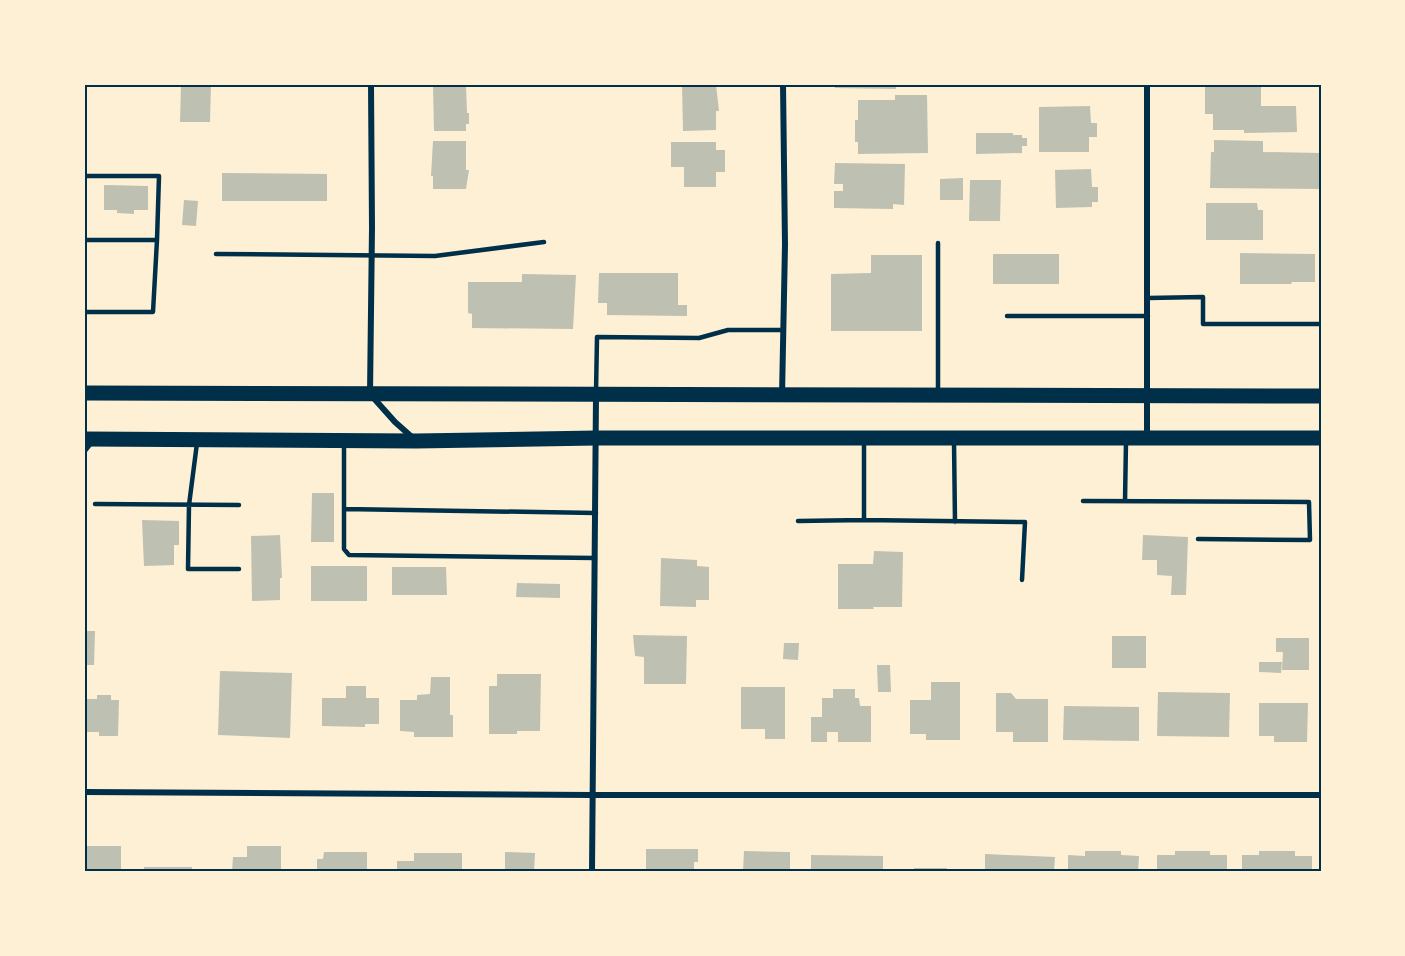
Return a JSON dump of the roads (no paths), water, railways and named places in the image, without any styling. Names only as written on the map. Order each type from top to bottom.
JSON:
[{"type":"main road","points":[[84,393],[1321,396]]},
{"type":"main road","points":[[89,440],[1321,438]]},
{"type":"street","points":[[371,84],[370,394],[416,441]]},
{"type":"street","points":[[782,396],[785,245],[783,84]]},
{"type":"street","points":[[1147,84],[1147,439]]},
{"type":"street","points":[[592,872],[596,395]]},
{"type":"street","points":[[84,792],[1321,795]]},
{"type":"lane","points":[[84,176],[159,176],[153,312],[84,312]]},
{"type":"lane","points":[[84,240],[157,240]]},
{"type":"lane","points":[[216,254],[435,256],[544,242]]},
{"type":"lane","points":[[938,243],[938,396]]},
{"type":"lane","points":[[1148,298],[1203,297],[1203,324],[1321,324]]},
{"type":"lane","points":[[1007,316],[1148,316]]},
{"type":"lane","points":[[596,395],[597,337],[699,338],[728,330],[783,330]]},
{"type":"lane","points":[[864,438],[864,520]]},
{"type":"lane","points":[[954,438],[955,522]]},
{"type":"lane","points":[[1125,501],[1126,439]]},
{"type":"lane","points":[[84,452],[89,440]]},
{"type":"lane","points":[[198,440],[189,505],[188,569],[239,568]]},
{"type":"lane","points":[[344,441],[344,549],[349,555],[595,558]]},
{"type":"lane","points":[[1083,501],[1309,502],[1310,540],[1198,539]]},
{"type":"lane","points":[[95,504],[239,504]]},
{"type":"lane","points":[[344,509],[596,513]]},
{"type":"lane","points":[[798,521],[1025,522],[1022,580]]}]
